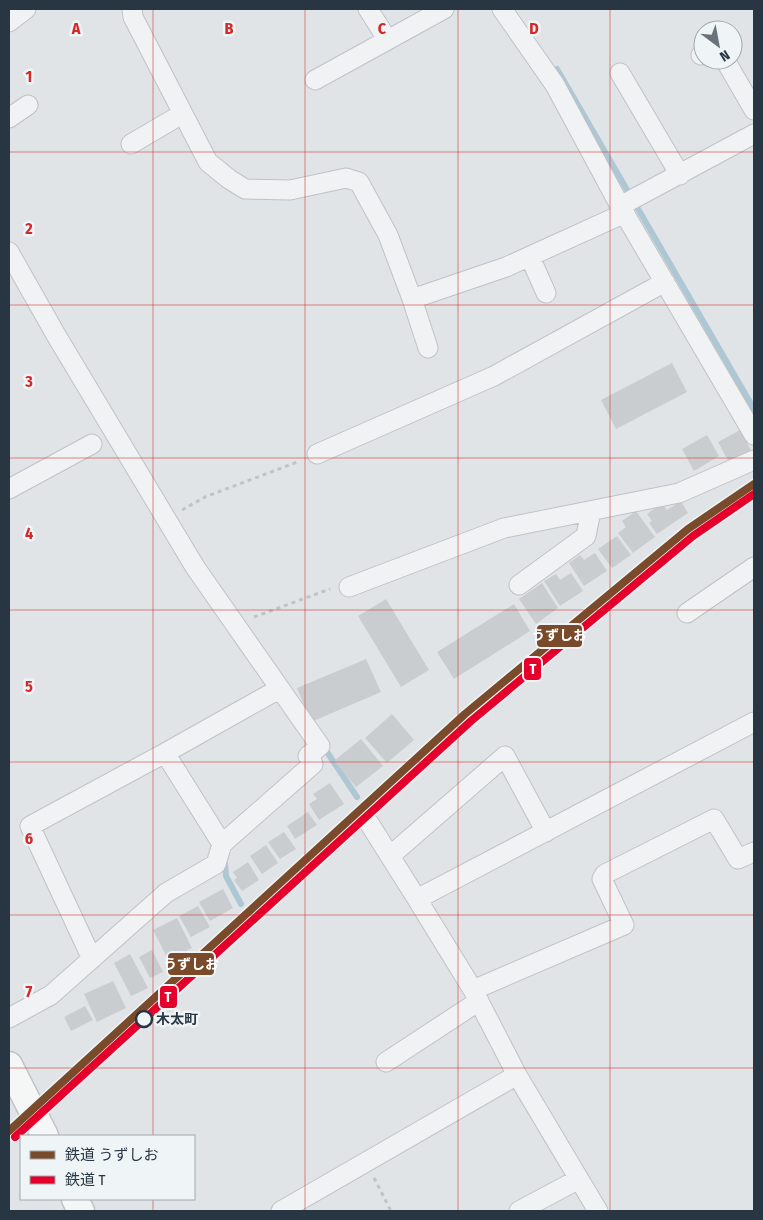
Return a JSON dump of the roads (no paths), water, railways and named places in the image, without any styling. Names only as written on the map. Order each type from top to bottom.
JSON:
[{"type":"street","points":[[9,22],[26,9]]},
{"type":"street","points":[[132,9],[133,17],[208,162],[228,180],[245,189],[290,190],[346,178],[359,182],[388,235],[428,348]]},
{"type":"street","points":[[368,9],[387,39]]},
{"type":"street","points":[[315,80],[444,9]]},
{"type":"street","points":[[502,9],[556,86],[623,209],[754,434]]},
{"type":"street","points":[[731,70],[754,110]]},
{"type":"street","points":[[620,73],[680,175]]},
{"type":"street","points":[[9,118],[28,105]]},
{"type":"street","points":[[131,144],[182,114]]},
{"type":"street","points":[[412,299],[506,268],[530,257],[623,209],[754,134]]},
{"type":"street","points":[[9,252],[165,518],[234,624],[320,746],[308,756],[313,764],[222,844],[216,864],[166,892],[51,995],[9,1018]]},
{"type":"street","points":[[530,257],[546,294]]},
{"type":"street","points":[[317,454],[494,376],[665,282]]},
{"type":"street","points":[[9,488],[92,444]]},
{"type":"street","points":[[349,587],[504,528],[679,493],[754,460]]},
{"type":"street","points":[[519,585],[586,536],[591,511]]},
{"type":"street","points":[[687,613],[754,567]]},
{"type":"street","points":[[92,958],[30,826],[279,689]]},
{"type":"street","points":[[417,899],[754,722]]},
{"type":"street","points":[[165,752],[222,844]]},
{"type":"street","points":[[390,856],[505,756],[546,832]]},
{"type":"street","points":[[386,1062],[476,996],[624,925],[602,880],[605,874],[714,819],[738,859],[754,852]]},
{"type":"street","points":[[369,823],[476,996],[517,1075],[598,1211]]},
{"type":"street","points":[[9,1066],[44,1135]]},
{"type":"street","points":[[281,1211],[517,1075]]},
{"type":"street","points":[[519,1211],[578,1179]]},
{"type":"waterway","points":[[557,69],[754,409]]},
{"type":"waterway","points":[[323,746],[357,797]]},
{"type":"waterway","points":[[225,863],[226,876],[241,904]]},
{"type":"rail line","name":"うずしお","points":[[9,1131],[465,714],[688,529],[754,484]]},
{"type":"rail line","name":"T","points":[[15,1137],[471,721],[693,536],[754,494]]},
{"type":"place","name":"木太町","points":[[144,1019]]}]
